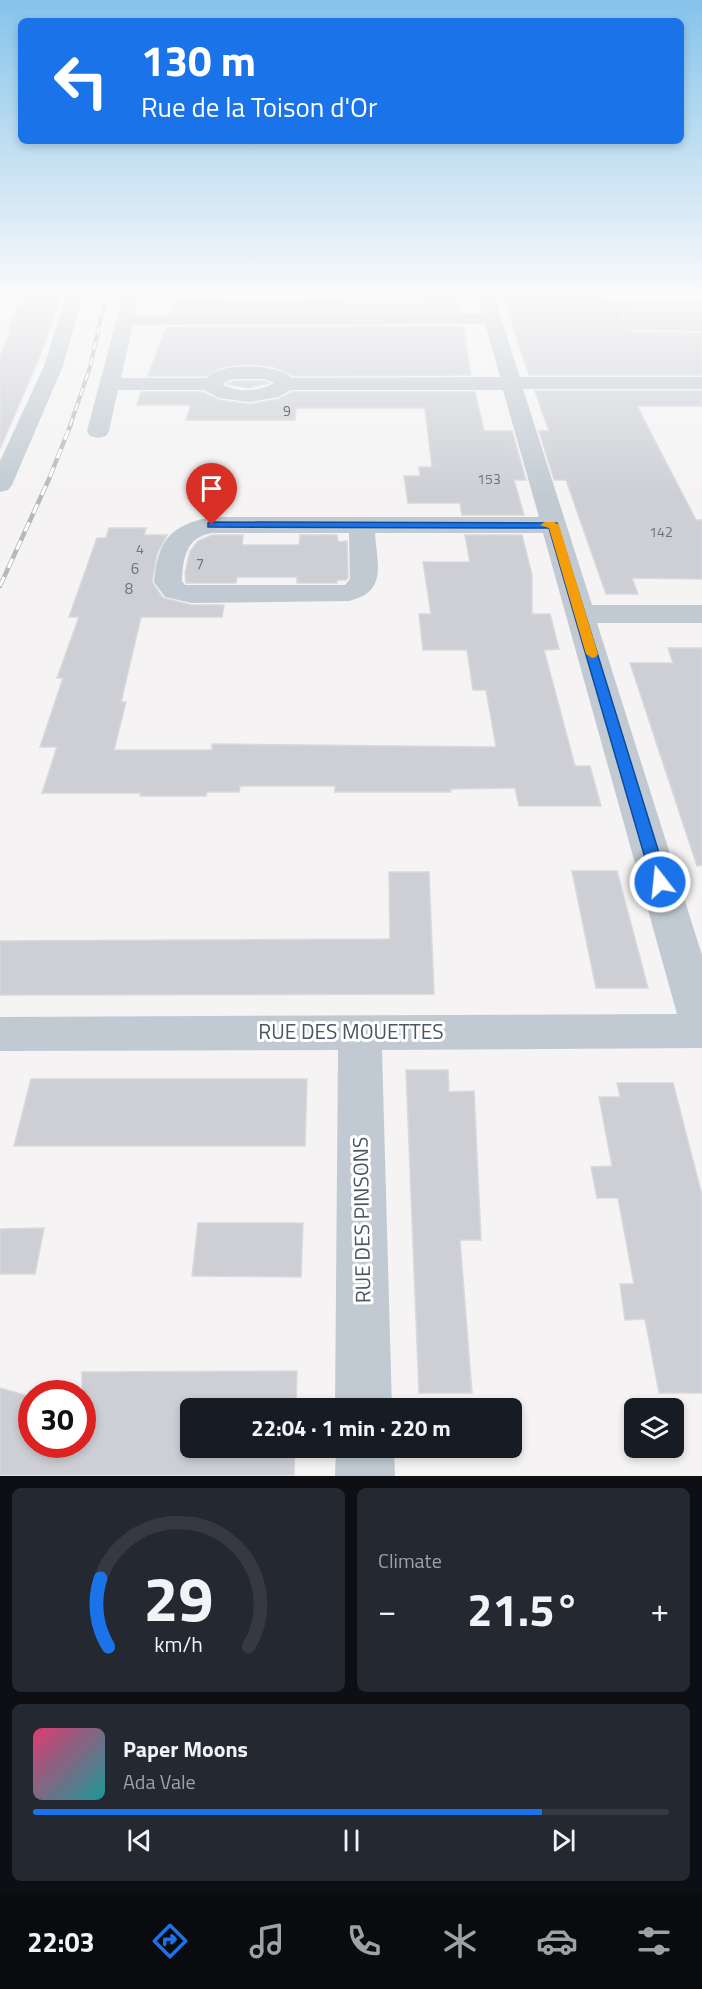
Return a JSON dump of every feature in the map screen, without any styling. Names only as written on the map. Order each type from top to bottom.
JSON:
[{"type":"street","points":[[0,485],[26,430],[53,360]]},
{"type":"street","points":[[98,431],[116,360]]},
{"type":"street","points":[[505,360],[702,1024]]},
{"type":"street","points":[[110,384],[211,384],[216,378],[225,375],[249,373],[274,375],[282,378],[286,384],[702,383]]},
{"type":"street","points":[[362,525],[363,583],[358,589],[349,593],[192,595],[175,591],[168,582],[177,540],[183,533],[199,527],[362,525],[554,525]]},
{"type":"street","points":[[580,614],[702,614]]},
{"type":"street","name":"RUE DES MOUETTES","points":[[0,1034],[702,1031]]},
{"type":"street","name":"RUE DES PINSONS","points":[[360,1032],[364,1398]]},
{"type":"street","points":[[365,1458],[365,1476]]},
{"type":"building","points":[[0,360],[38,360],[0,449]]},
{"type":"building","points":[[154,360],[469,360],[471,375],[293,376],[274,367],[249,364],[223,367],[205,376],[148,376]]},
{"type":"building","points":[[524,360],[702,360],[702,375],[529,375]]},
{"type":"building","points":[[233,381],[269,383],[248,388],[227,384]]},
{"type":"building","points":[[535,391],[702,391],[702,406],[637,406],[696,520],[702,520],[702,579],[632,578],[638,594],[606,594],[566,480],[554,480],[539,431],[549,431]]},
{"type":"building","points":[[141,392],[203,392],[219,400],[249,404],[278,399],[292,392],[475,392],[484,431],[512,431],[526,480],[514,480],[524,515],[462,515],[460,503],[408,503],[404,476],[420,476],[419,467],[432,467],[425,408],[296,408],[295,420],[186,420],[191,405],[137,405]]},
{"type":"building","points":[[109,528],[146,528],[144,535],[167,535],[157,554],[152,582],[163,598],[192,605],[224,605],[222,617],[141,617],[121,702],[126,702],[114,750],[212,750],[212,744],[496,747],[486,690],[473,690],[467,650],[423,650],[419,614],[431,614],[423,562],[470,562],[465,535],[522,535],[532,575],[532,614],[550,614],[559,649],[544,650],[575,766],[590,766],[601,806],[519,806],[515,788],[450,789],[451,792],[335,792],[335,786],[240,786],[239,792],[207,792],[206,796],[140,796],[141,793],[42,793],[57,747],[40,747],[63,678],[57,678],[79,617],[69,617],[97,538],[106,538]]},
{"type":"building","points":[[212,535],[243,535],[242,545],[299,545],[300,535],[337,535],[338,542],[347,541],[348,578],[337,580],[337,583],[297,583],[297,577],[237,577],[236,583],[186,583],[185,573],[190,551],[198,541]]},
{"type":"building","points":[[668,648],[702,648],[702,865],[697,866],[630,663],[673,663]]},
{"type":"building","points":[[572,871],[617,871],[648,988],[596,988]]},
{"type":"building","points":[[389,872],[429,872],[434,994],[0,995],[0,941],[390,939]]},
{"type":"building","points":[[406,1070],[448,1070],[449,1092],[474,1091],[481,1240],[460,1240],[472,1393],[419,1393]]},
{"type":"building","points":[[31,1079],[307,1079],[305,1146],[14,1146]]},
{"type":"building","points":[[617,1083],[673,1083],[702,1195],[702,1393],[659,1393],[645,1319],[625,1320],[620,1284],[634,1284],[618,1198],[597,1198],[591,1167],[612,1166],[599,1097],[620,1097]]},
{"type":"building","points":[[198,1223],[303,1223],[301,1277],[192,1276]]},
{"type":"building","points":[[44,1228],[35,1274],[0,1274],[0,1229]]},
{"type":"building","points":[[297,1371],[296,1398],[180,1398],[180,1458],[295,1458],[294,1475],[0,1475],[0,1388],[18,1393],[18,1458],[96,1458],[96,1380],[82,1380],[82,1372]]},
{"type":"railway","points":[[70,426],[92,360]]},
{"type":"railway","points":[[0,586],[49,479],[71,424]]},
{"type":"slow traffic","points":[[545,525],[554,525],[592,654]]},
{"type":"route","points":[[212,525],[554,525],[660,882]]}]
